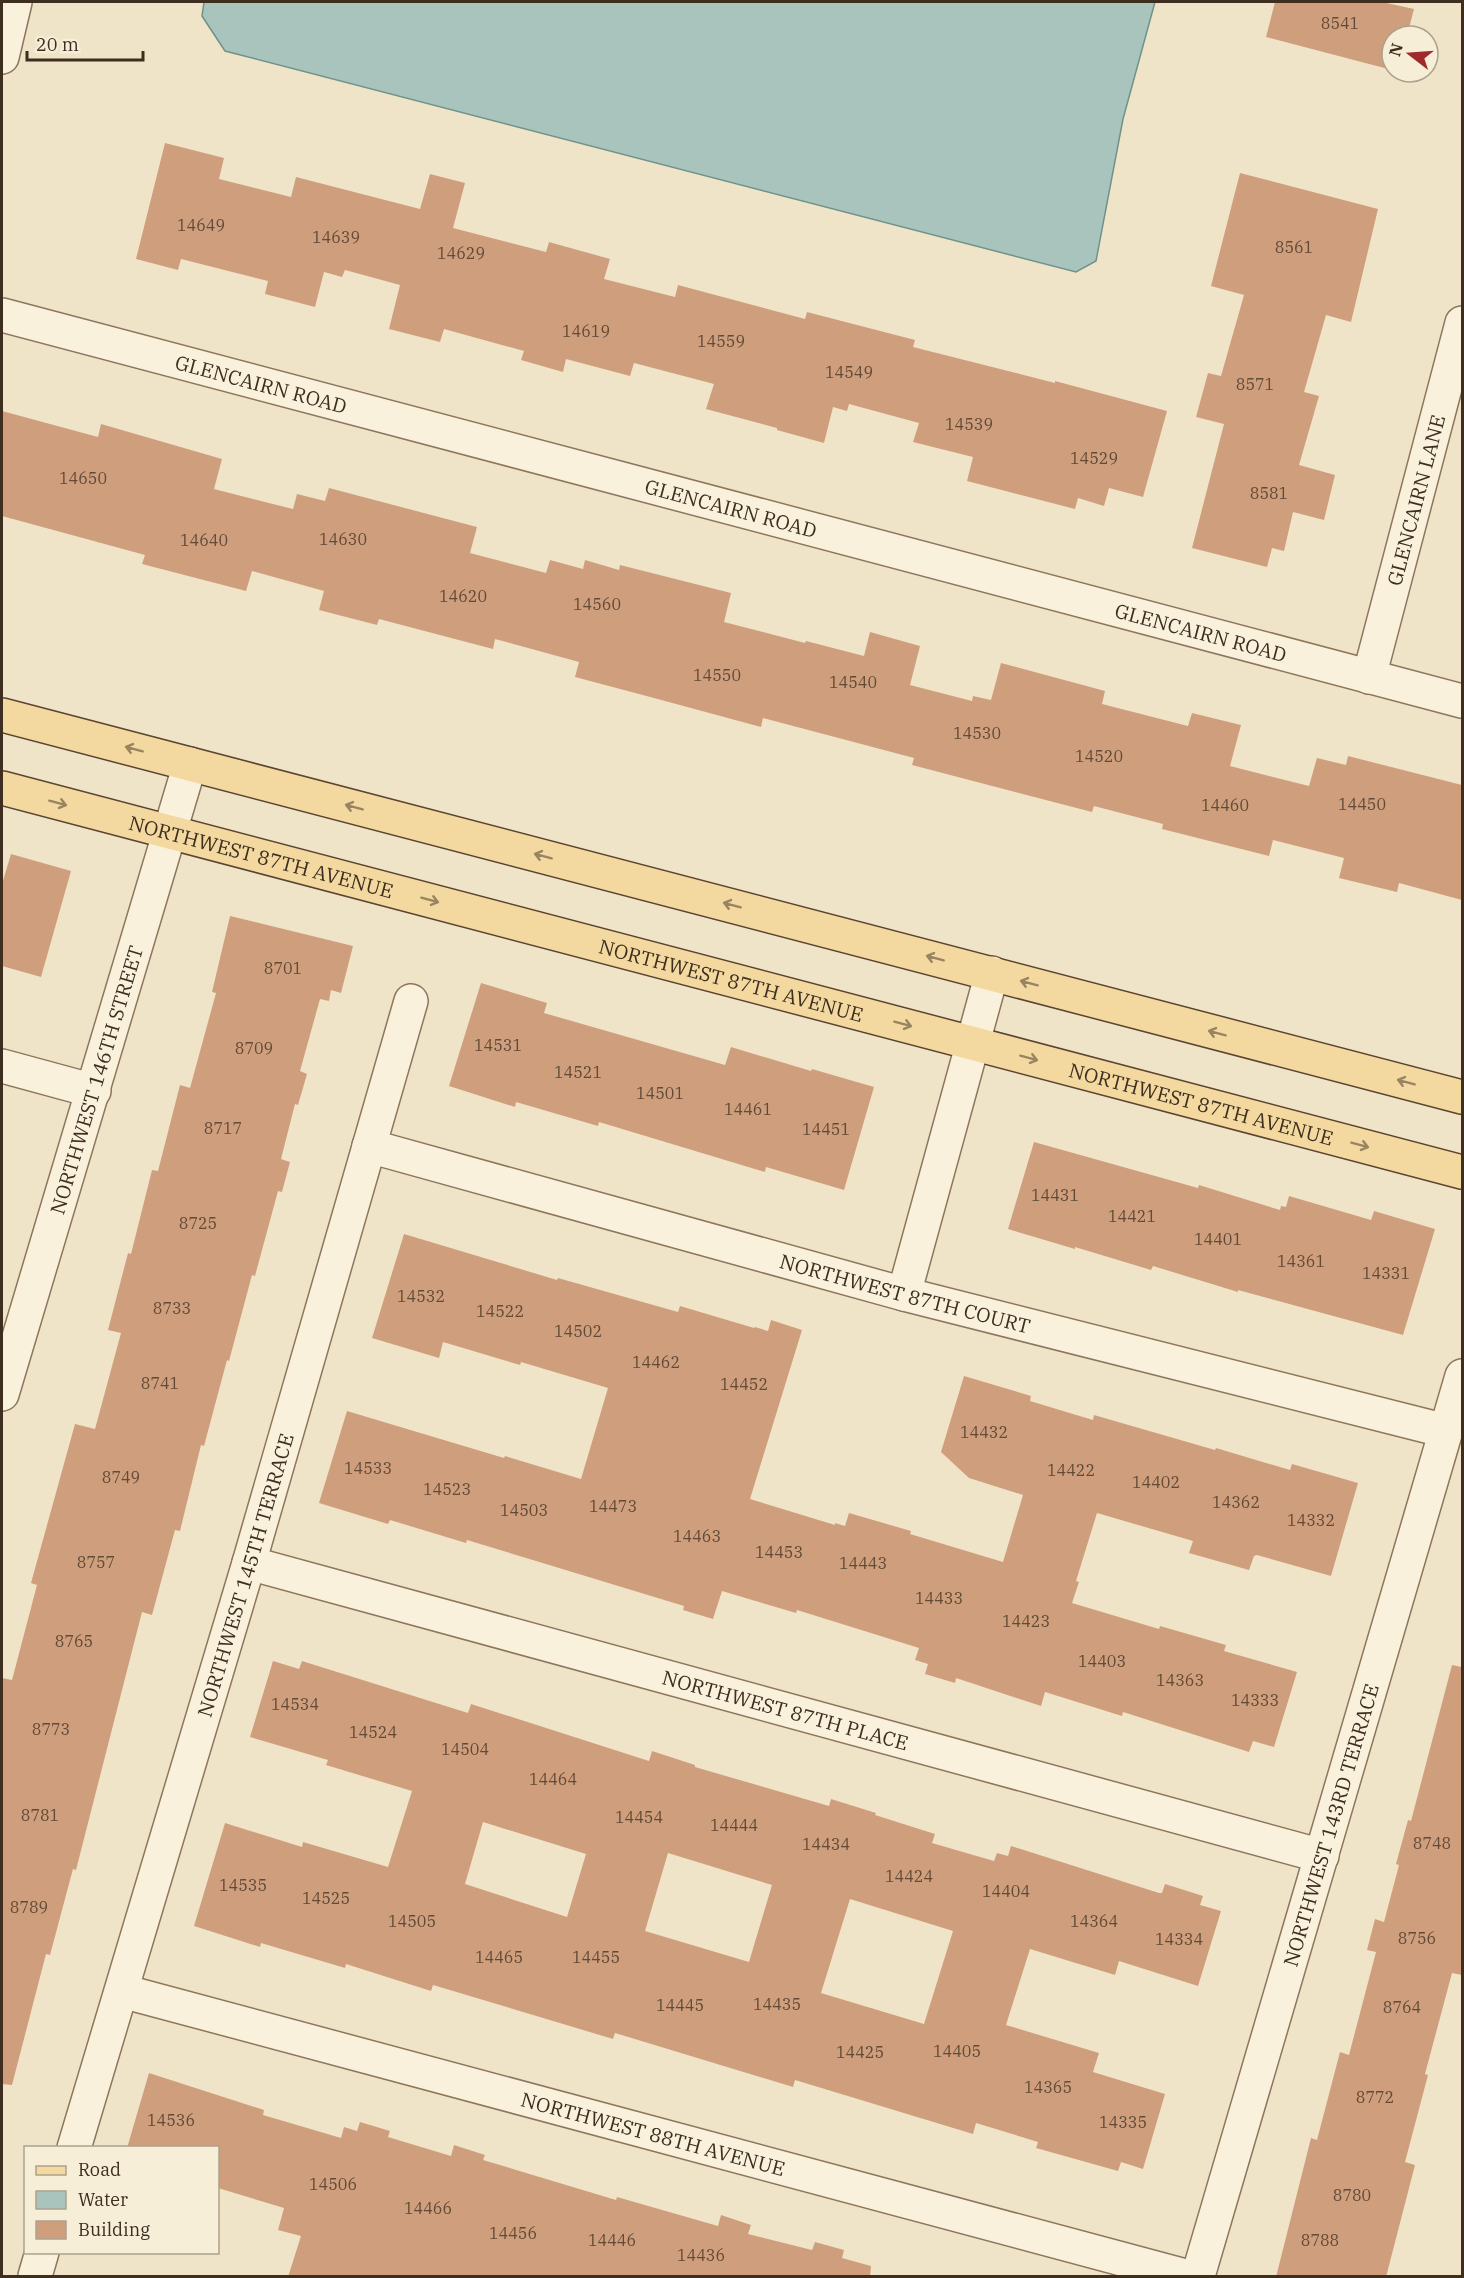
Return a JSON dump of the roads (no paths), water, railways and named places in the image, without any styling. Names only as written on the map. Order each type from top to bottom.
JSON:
[{"type":"main road","points":[[2,715],[1462,1097]]},
{"type":"main road","name":"NORTHWEST 87TH AVENUE","points":[[2,788],[1462,1172]]},
{"type":"street","points":[[2,57],[15,2]]},
{"type":"street","name":"GLENCAIRN ROAD","points":[[2,315],[1462,701]]},
{"type":"street","name":"GLENCAIRN LANE","points":[[1369,677],[1462,322]]},
{"type":"street","name":"NORTHWEST 146TH STREET","points":[[2,1394],[190,764]]},
{"type":"street","points":[[904,1294],[992,973]]},
{"type":"street","name":"NORTHWEST 145TH TERRACE","points":[[75,2146],[249,1563],[411,1000]]},
{"type":"street","points":[[2,1066],[94,1091]]},
{"type":"street","name":"NORTHWEST 87TH COURT","points":[[369,1146],[904,1294],[1446,1431]]},
{"type":"street","name":"NORTHWEST 143RD TERRACE","points":[[1198,2277],[1462,1376]]},
{"type":"street","name":"NORTHWEST 87TH PLACE","points":[[249,1563],[1322,1856]]},
{"type":"street","name":"NORTHWEST 88TH AVENUE","points":[[122,1991],[1185,2277]]},
{"type":"street","points":[[35,2277],[42,2254]]},
{"type":"water","points":[[204,2],[1155,2],[1123,119],[1096,261],[1076,272],[225,51],[202,16]]}]
